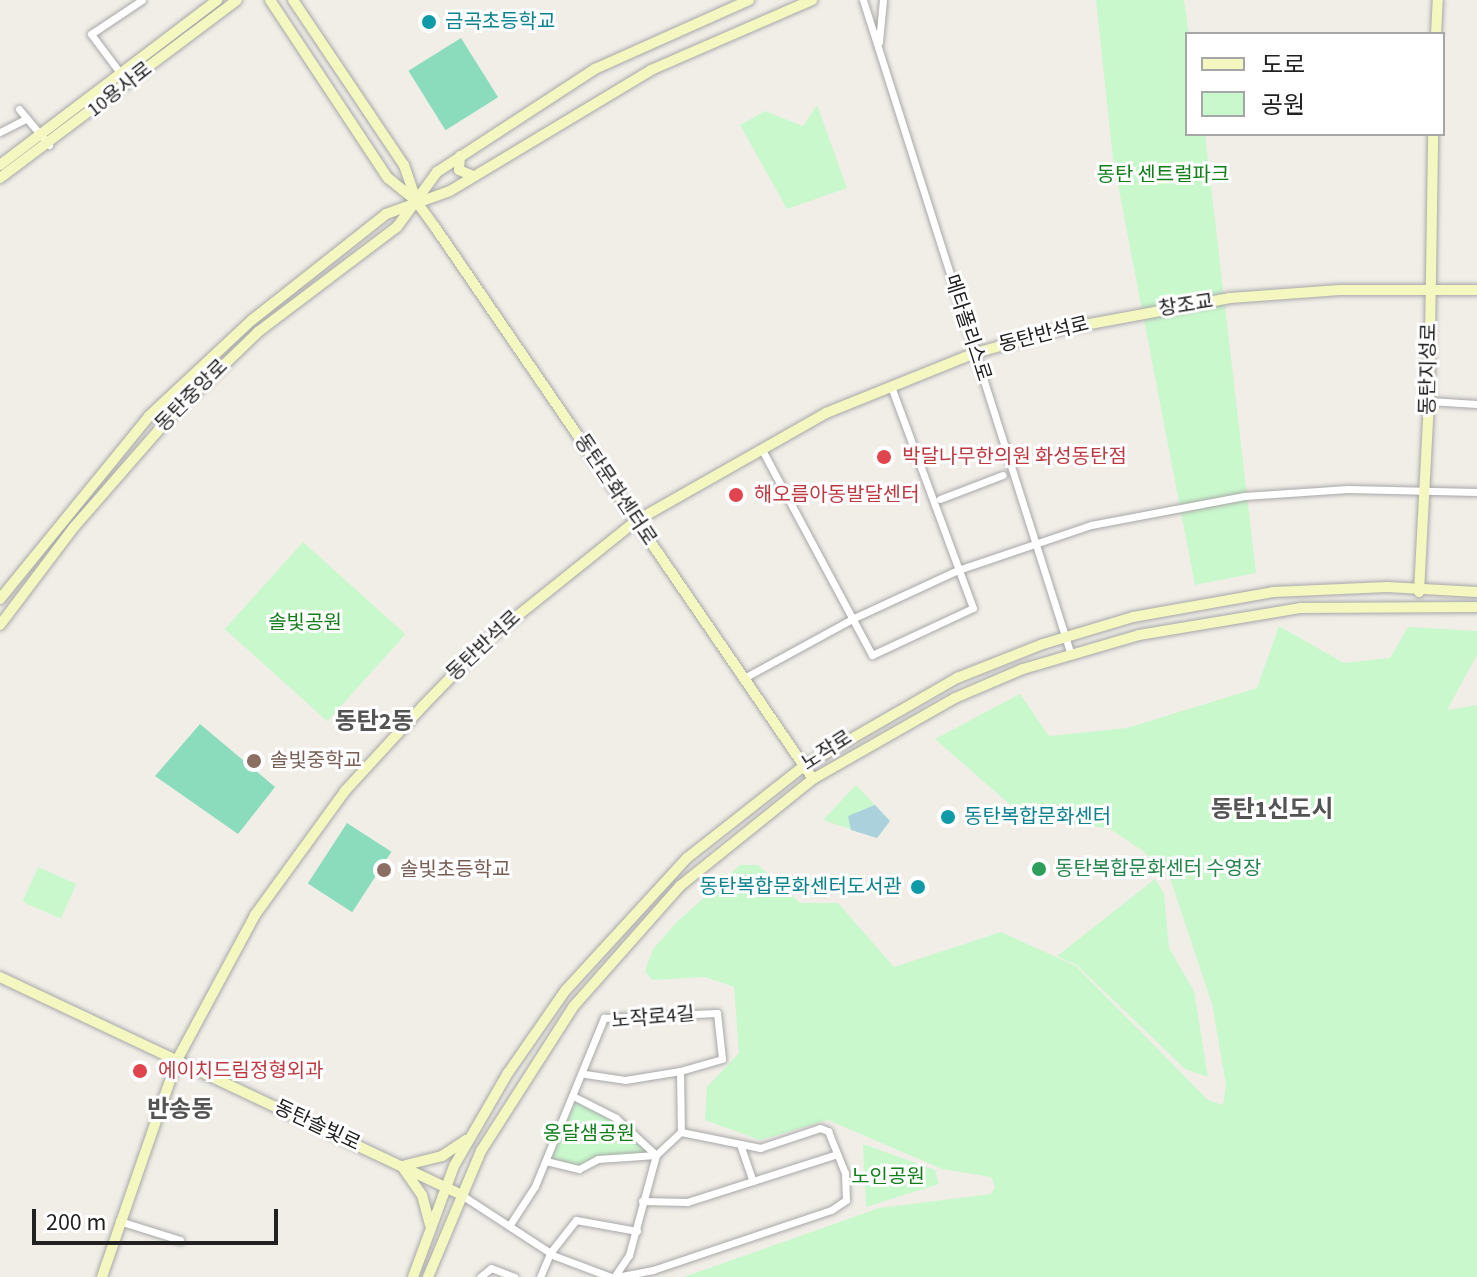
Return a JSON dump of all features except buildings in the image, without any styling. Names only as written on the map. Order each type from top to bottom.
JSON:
[{"type":"street","points":[[121,74],[91,34],[142,0]]},
{"type":"street","name":"10용사로","points":[[0,165],[46,141],[121,74],[217,0]]},
{"type":"street","name":"10용사로","points":[[0,178],[237,0]]},
{"type":"street","name":"동탄문화센터로","points":[[270,0],[388,178],[416,201]]},
{"type":"street","name":"동탄문화센터로","points":[[293,0],[404,165],[416,201],[813,779]]},
{"type":"street","name":"동탄중앙로","points":[[0,625],[75,526],[170,417],[258,332],[397,227],[437,172],[595,69],[749,0]]},
{"type":"street","name":"동탄중앙로","points":[[0,599],[173,393],[303,278],[386,214],[450,191],[619,86],[812,0]]},
{"type":"street","name":"메타폴리스로","points":[[863,0],[1071,655]]},
{"type":"street","points":[[879,49],[883,0]]},
{"type":"street","points":[[1436,32],[1438,0]]},
{"type":"street","points":[[19,109],[46,141]]},
{"type":"street","points":[[0,132],[27,118]]},
{"type":"street","name":"동탄지성로","points":[[1418,603],[1429,401],[1433,136]]},
{"type":"street","points":[[460,156],[459,170],[473,176]]},
{"type":"street","points":[[1430,288],[1477,290]]},
{"type":"street","name":"창조교","points":[[1143,313],[1230,298],[1430,288]]},
{"type":"street","name":"동탄반석로","points":[[102,1277],[117,1221],[177,1060],[255,915],[345,791],[486,641],[636,521],[760,447],[891,385],[975,353],[1143,313]]},
{"type":"street","points":[[760,447],[872,655],[973,608],[891,385]]},
{"type":"street","points":[[1429,401],[1477,404]]},
{"type":"street","points":[[940,499],[1003,475]]},
{"type":"street","points":[[744,678],[854,618],[958,570],[1091,525],[1244,496],[1424,489],[1477,492]]},
{"type":"street","points":[[1350,587],[1355,595],[1351,605]]},
{"type":"street","name":"노작로","points":[[413,1277],[446,1187],[469,1138],[537,1029],[595,954],[687,858],[759,798],[804,766],[851,736],[957,678],[1065,637],[1200,603],[1262,594],[1350,587],[1474,591]]},
{"type":"street","points":[[1474,591],[1465,598],[1474,607]]},
{"type":"street","name":"노작로","points":[[428,1277],[460,1194],[482,1148],[546,1045],[612,958],[680,886],[769,811],[813,779],[942,704],[1023,669],[1071,655],[1203,621],[1263,611],[1418,603],[1474,607]]},
{"type":"street","points":[[1019,654],[1026,660],[1023,669]]},
{"type":"street","points":[[851,736],[852,746],[859,750]]},
{"type":"street","points":[[759,798],[768,801],[769,811]]},
{"type":"street","name":"동탄솔빛로","points":[[0,977],[460,1194]]},
{"type":"street","name":"노작로4길","points":[[511,1223],[546,1161],[585,1074],[604,1018],[717,1013],[722,1059],[680,1071],[625,1080],[585,1074]]},
{"type":"street","points":[[614,1277],[637,1231],[642,1201],[656,1155],[681,1132],[680,1071]]},
{"type":"street","points":[[575,1097],[616,1118],[656,1155]]},
{"type":"street","points":[[460,1194],[511,1223],[550,1253],[614,1277],[653,1270],[831,1210],[846,1200],[845,1173],[834,1155],[828,1131],[820,1128],[760,1148],[741,1147],[681,1132]]},
{"type":"street","points":[[444,1235],[440,1224],[431,1228],[422,1195],[402,1166],[442,1156],[469,1138],[472,1149],[482,1148]]},
{"type":"street","points":[[741,1147],[753,1181]]},
{"type":"street","points":[[546,1161],[579,1169],[598,1159],[656,1155]]},
{"type":"street","points":[[642,1201],[687,1202],[834,1155]]},
{"type":"street","points":[[540,1277],[550,1253],[576,1220],[637,1231]]},
{"type":"street","points":[[117,1221],[180,1240]]},
{"type":"street","points":[[480,1277],[491,1268],[514,1277]]},
{"type":"green space","name":"동탄 센트럴파크","points":[[1096,0],[1184,0],[1189,32],[1185,32],[1185,136],[1205,136],[1256,573],[1195,585],[1113,159]]},
{"type":"green space","points":[[461,38],[498,97],[446,130],[408,71]]},
{"type":"green space","points":[[817,105],[847,188],[787,209],[740,125],[765,111],[803,126]]},
{"type":"green space","name":"솔빛공원","points":[[303,542],[406,634],[327,721],[225,629]]},
{"type":"green space","points":[[1279,626],[1344,663],[1390,658],[1408,627],[1477,631],[1477,655],[1447,710],[1477,705],[1477,1277],[684,1277],[879,1208],[991,1194],[995,1187],[991,1177],[942,1169],[828,1120],[760,1140],[705,1120],[707,1087],[739,1053],[734,987],[705,977],[652,980],[645,971],[653,949],[677,922],[740,865],[758,865],[800,903],[838,903],[894,967],[1001,932],[1076,966],[1208,1100],[1223,1105],[1226,1085],[1212,1004],[1170,878],[1143,851],[1110,829],[1021,814],[935,739],[1020,694],[1049,736],[1127,728],[1257,688]]},
{"type":"green space","points":[[200,724],[275,787],[238,834],[155,776]]},
{"type":"green space","points":[[856,785],[890,821],[877,838],[823,820]]},
{"type":"green space","points":[[347,823],[391,852],[352,912],[308,883]]},
{"type":"green space","points":[[38,867],[76,884],[61,919],[23,902]]},
{"type":"green space","points":[[1155,879],[1164,893],[1169,948],[1194,991],[1208,1077],[1185,1069],[1077,965],[1057,956]]},
{"type":"green space","name":"옹달샘공원","points":[[577,1099],[615,1119],[653,1154],[599,1158],[580,1167],[549,1160]]},
{"type":"green space","name":"노인공원","points":[[863,1144],[935,1170],[939,1184],[866,1207]]},
{"type":"water","points":[[875,805],[890,821],[877,838],[851,830],[848,816]]},
{"type":"place","name":"금곡초등학교","points":[[429,22]]},
{"type":"place","name":"박달나무한의원 화성동탄점","points":[[884,457]]},
{"type":"place","name":"해오름아동발달센터","points":[[736,495]]},
{"type":"place","name":"솔빛중학교","points":[[254,761]]},
{"type":"place","name":"동탄복합문화센터","points":[[948,817]]},
{"type":"place","name":"동탄복합문화센터 수영장","points":[[1039,869]]},
{"type":"place","name":"솔빛초등학교","points":[[384,870]]},
{"type":"place","name":"동탄복합문화센터도서관","points":[[918,887]]},
{"type":"place","name":"에이치드림정형외과","points":[[140,1071]]},
{"type":"district","name":"동탄2동","points":[[374,722]]},
{"type":"district","name":"동탄1신도시","points":[[1272,810]]},
{"type":"district","name":"반송동","points":[[180,1110]]}]
